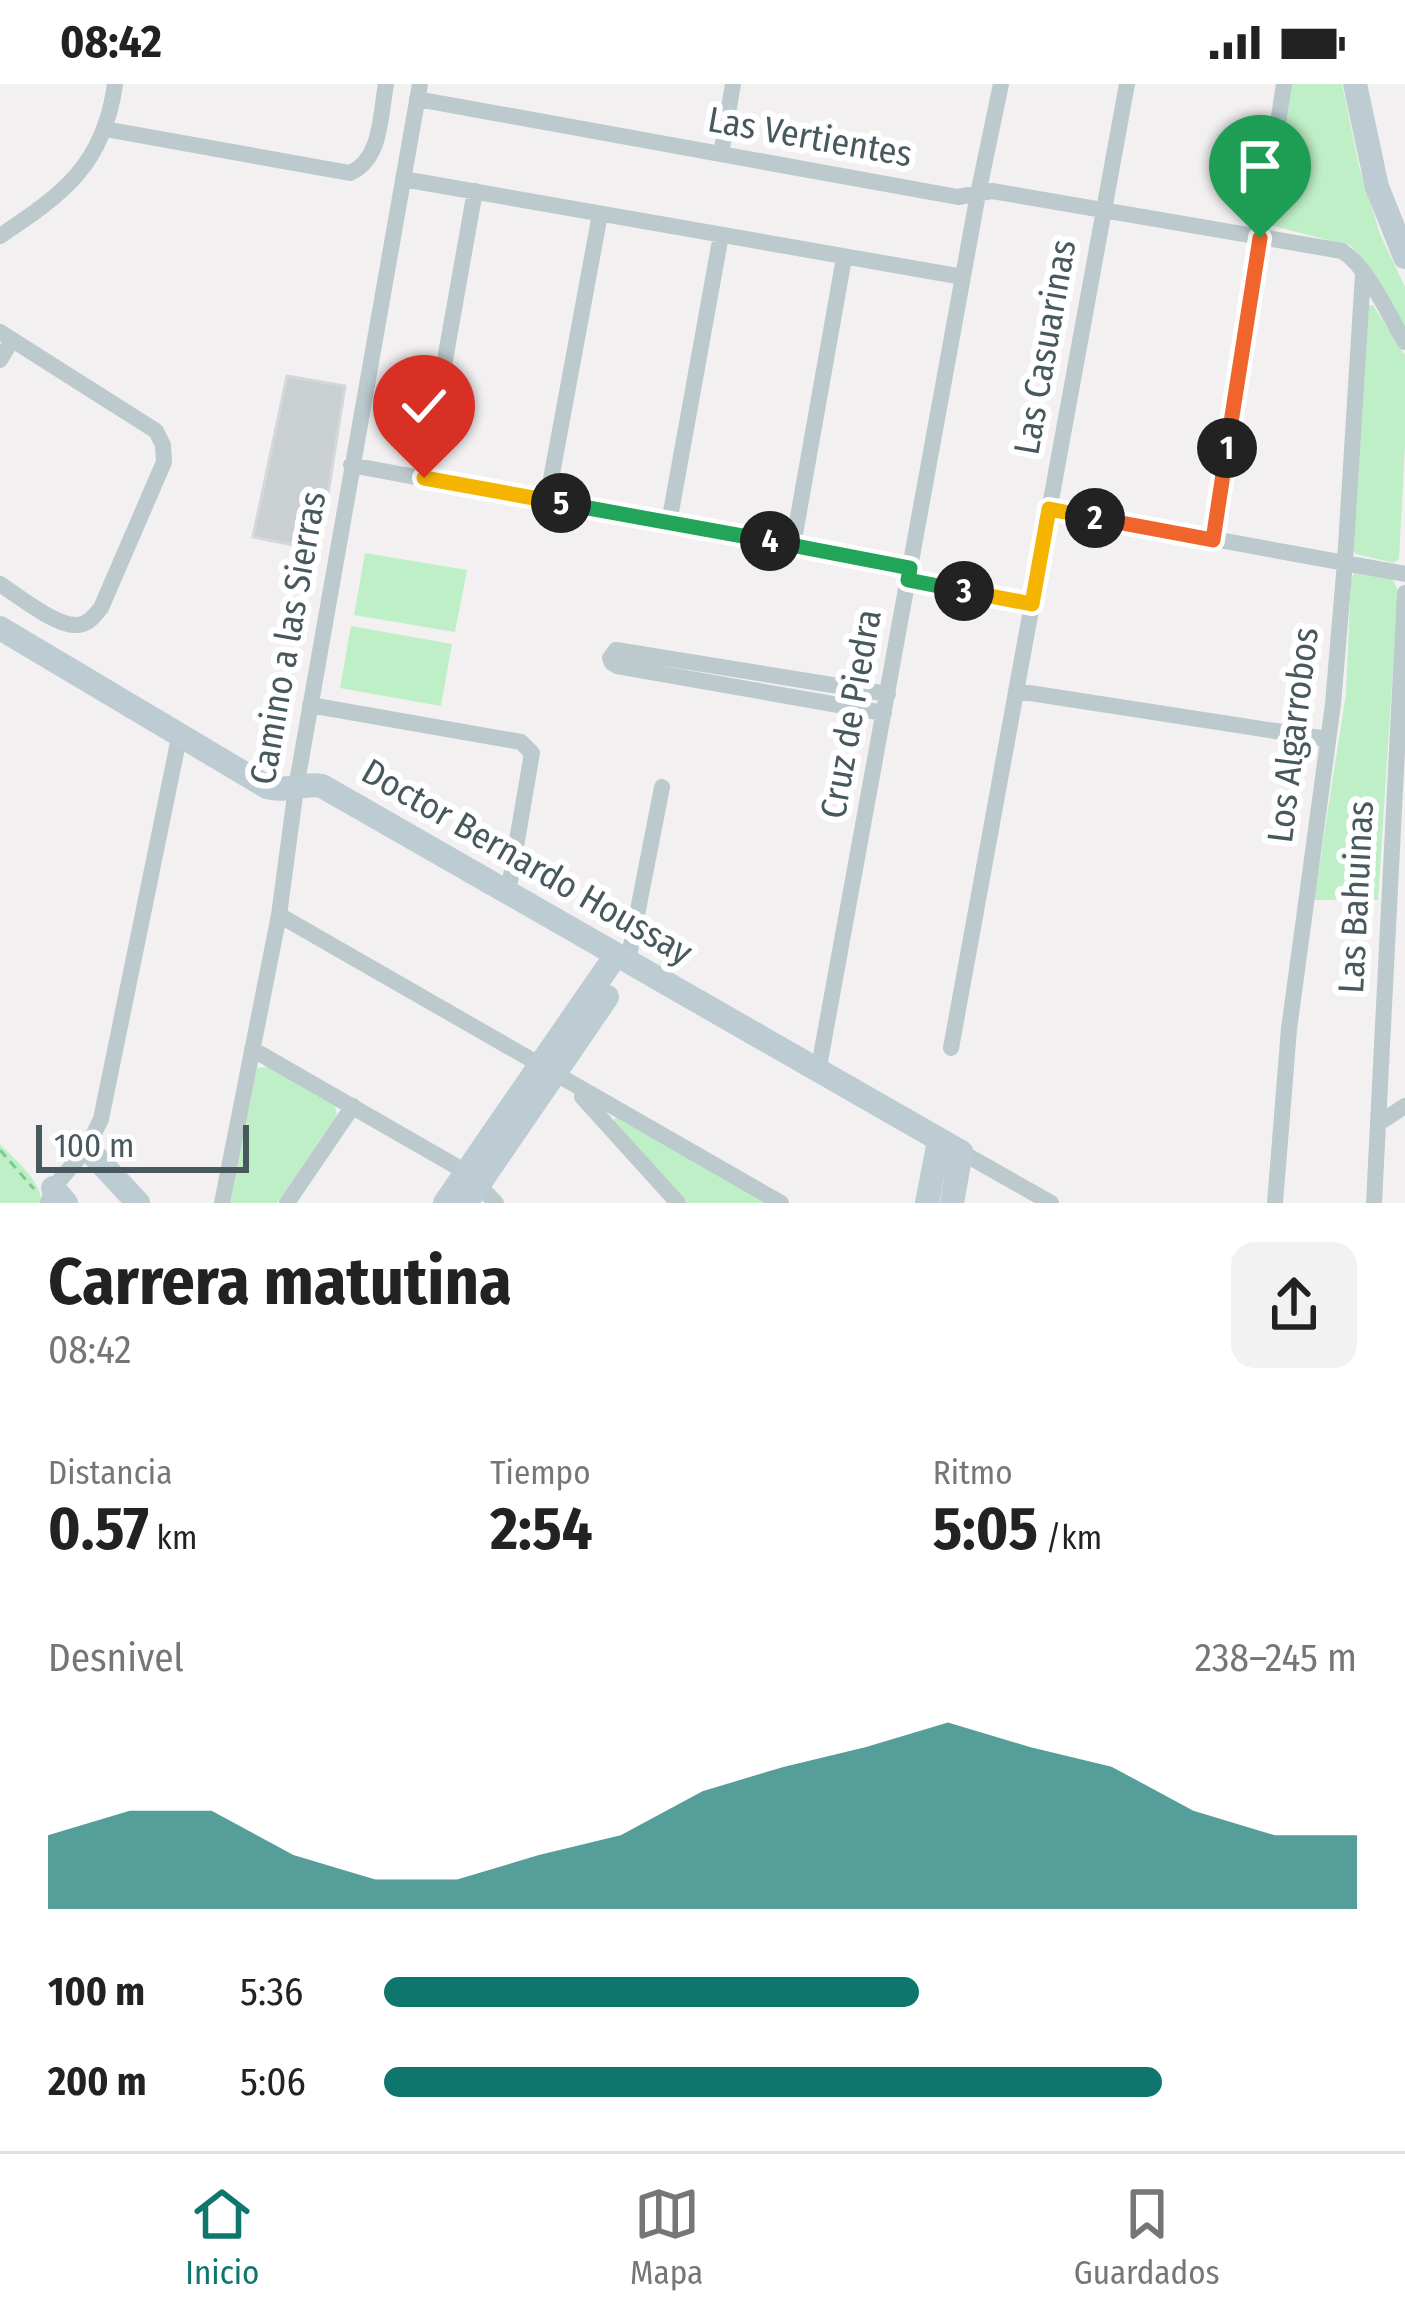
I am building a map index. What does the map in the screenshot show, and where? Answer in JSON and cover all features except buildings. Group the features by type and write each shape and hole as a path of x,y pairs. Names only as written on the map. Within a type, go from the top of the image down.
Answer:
{"street":[{"path":"0,236 74,181 105,129 115,84"},
{"path":"105,129 350,172 364,167 373,153 386,84"},
{"path":"721,154 733,84"},
{"name":"Cruz de Piedra","path":"818,1072 1001,84"},
{"name":"Las Casuarinas","path":"951,1048 1126,84"},
{"path":"1213,540 1284,84"},
{"path":"1355,84 1377,187 1405,256"},
{"name":"Las Vertientes","path":"419,92 958,197 992,191 1342,251 1363,273"},
{"name":"Camino a las Sierras","path":"222,1203 279,915 310,705 419,92"},
{"path":"403,178 963,278"},
{"path":"424,478 475,191"},
{"path":"547,501 600,214"},
{"path":"669,523 721,235"},
{"path":"793,545 844,258"},
{"path":"1363,273 1405,342"},
{"name":"Los Algarrobos","path":"1275,1203 1288,1028 1328,739 1345,562 1363,273"},
{"path":"0,360 6,336 156,431 164,462 101,608 89,621 62,623 0,584"},
{"path":"351,465 793,545 1032,604"},
{"path":"1049,509 1405,574"},
{"name":"Las Bahuinas","path":"1374,1203 1405,593"},
{"name":"Doctor Bernardo Houssay","path":"0,628 267,787 322,786 1051,1203"},
{"path":"884,713 617,665 610,658 616,650 888,694"},
{"path":"1016,691 1328,739"},
{"path":"310,705 521,742 532,753 508,893"},
{"path":"51,1197 87,1148 101,1119 180,733"},
{"path":"445,1203 477,1191 557,1074 625,960 662,787"},
{"path":"1388,892 1405,882"},
{"path":"279,915 781,1203"},
{"path":"252,1049 352,1106 477,1191"},
{"path":"557,1074 678,1203"},
{"path":"287,1203 352,1106"},
{"path":"1379,1123 1405,1106"},
{"path":"927,1203 951,1147"},
{"path":"951,1147 952,1203"},
{"path":"87,1148 138,1203"}],"path":[{"path":"0,1150 51,1197"}],"green space":[{"path":"1290,84 1342,84 1359,166 1380,234 1405,287 1405,329 1351,246 1270,225"},
{"path":"1366,305 1373,305 1405,355 1399,559 1394,563 1356,554 1351,547"},
{"path":"365,553 467,570 455,632 354,615"},
{"path":"1359,571 1392,578 1398,591 1378,900 1314,900 1346,693 1351,580"},
{"path":"351,626 452,644 441,706 340,688"},
{"path":"268,1067 335,1106 337,1115 277,1203 230,1203 257,1068"},
{"path":"615,1117 769,1203 687,1203 614,1123"},
{"path":"0,1144 32,1178 42,1203 0,1203"}],"route":[{"path":"424,478 910,568 908,580 1032,604 1049,509 1213,540 1260,238"}]}
